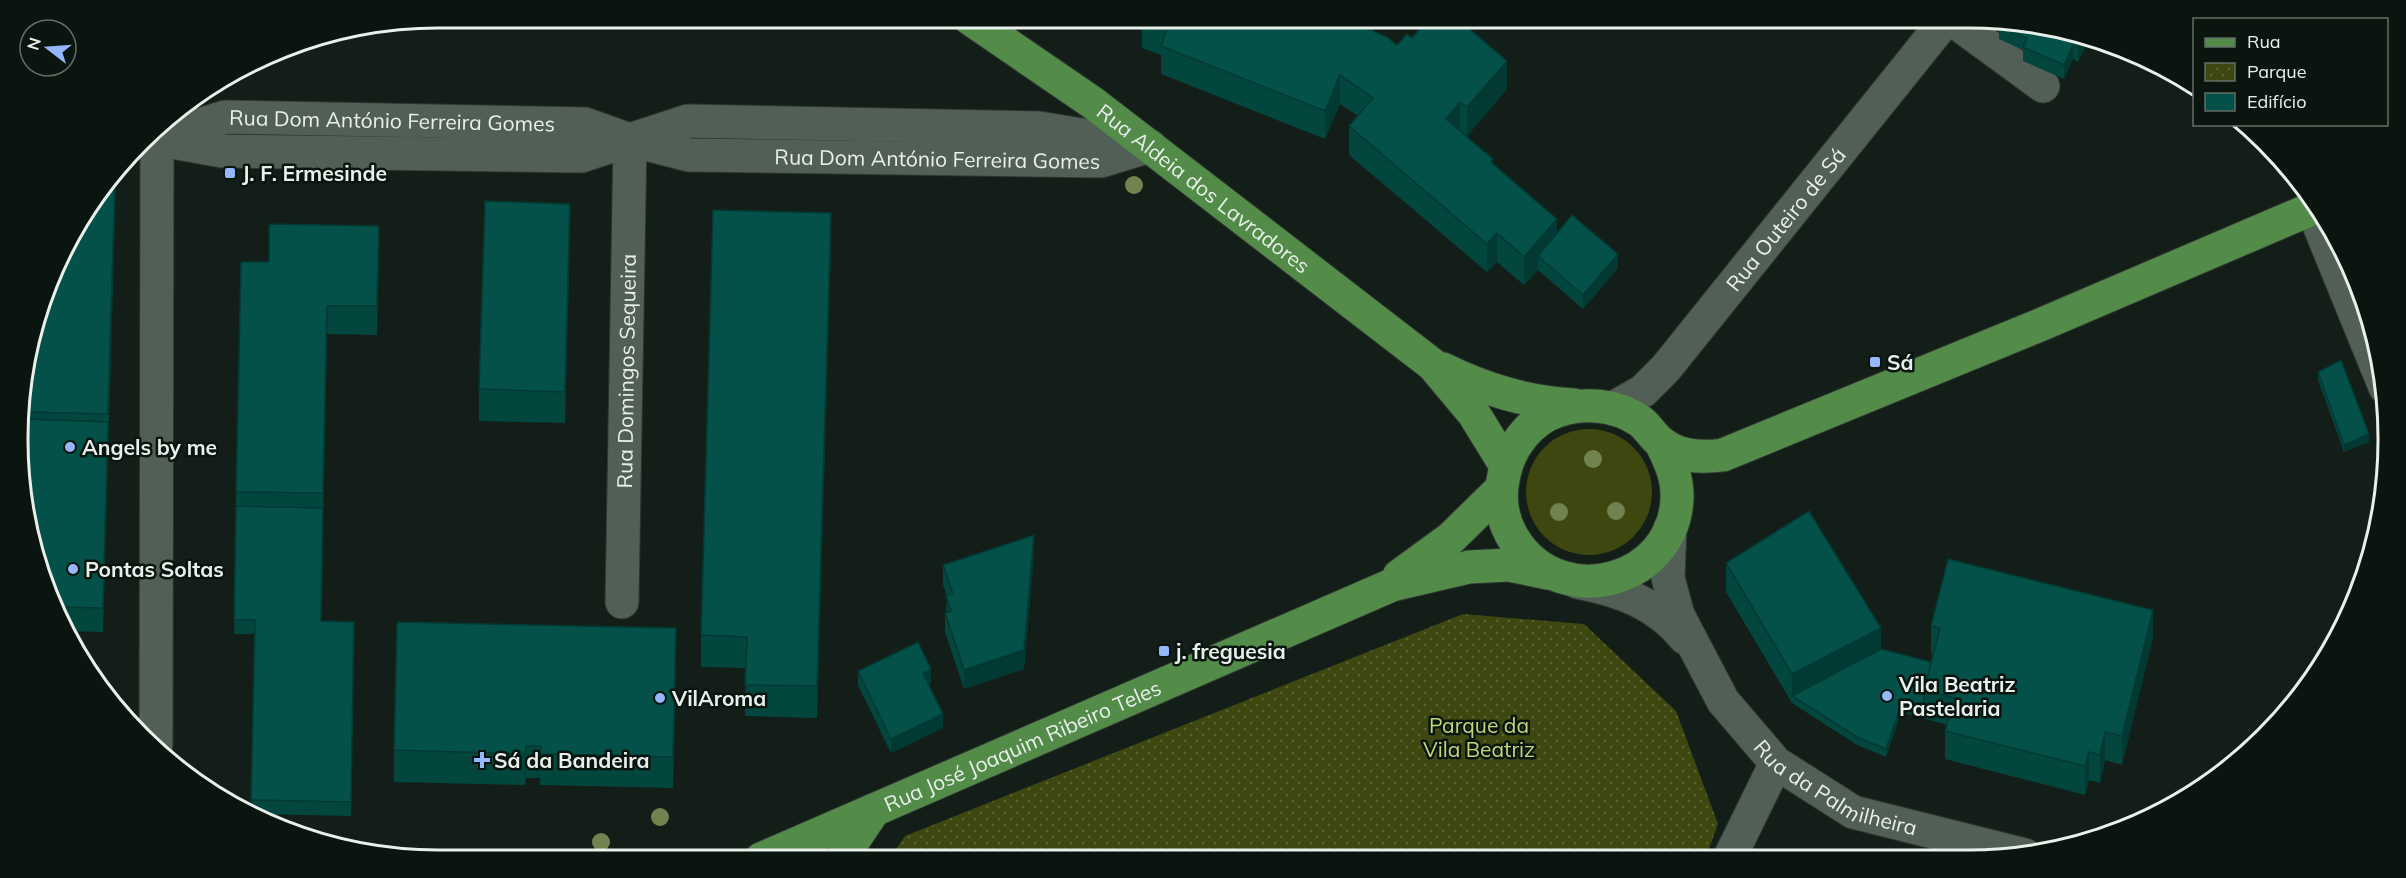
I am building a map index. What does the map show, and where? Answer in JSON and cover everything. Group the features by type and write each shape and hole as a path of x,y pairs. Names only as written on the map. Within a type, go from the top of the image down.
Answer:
{"main road":[{"name":"Rua Aldeia dos Lavradores","path":"983,28 1150,146 1433,365 1474,414 1503,477"},
{"path":"1741,447 1701,475 1674,514 1654,553 1632,571 1605,581 1563,578 1526,556 1510,533 1501,506 1503,477 1512,450 1529,428 1555,412 1599,407 1640,422 1661,443 1682,454 1705,458 1723,455 1741,447 2103,298 2307,210"},
{"name":"Rua Aldeia dos Lavradores","path":"1433,365 1495,392 1526,400 1599,407"},
{"path":"1661,443 1674,469 1674,514"},
{"name":"Rua José Joaquim Ribeiro Teles","path":"1369,593 1420,563 1451,538 1503,477"},
{"name":"Rua José Joaquim Ribeiro Teles","path":"782,850 1369,593 1423,576 1469,567 1509,565 1563,578"},
{"name":"Rua José Joaquim Ribeiro Teles","path":"847,850 874,810"}],"street":[{"name":"Rua Outeiro de Sá","path":"1599,407 1643,391 1666,369 1940,28"},
{"path":"1962,28 2043,86"},
{"name":"Rua Dom António Ferreira Gomes","path":"161,137 225,117 585,124 630,140 688,121 1038,128 1150,146"},
{"name":"Rua Domingos Sequeira","path":"622,602 630,140"},
{"path":"151,147 156,736"},
{"path":"2330,247 2364,335"},
{"name":"Rua da Palmilheira","path":"1674,514 1668,578 1678,615 1694,649 1724,701 1776,763 1853,812 1999,848"},
{"name":"Rua da Palmilheira","path":"1563,578 1616,590 1647,605 1674,624 1694,649"},
{"path":"1733,850 1776,763"}],"green space":[{"path":"1589,429 1613,434 1633,448 1647,468 1652,492 1647,516 1633,536 1613,550 1589,555 1565,550 1545,536 1531,516 1526,492 1531,468 1545,448 1565,434"},
{"name":"Parque da Vila Beatriz","path":"1463,614 1584,624 1676,711 1718,824 1709,850 895,850 905,836"}],"building":[{"path":"1164,28 1374,28 1373,31 1387,37 1397,45 1407,34 1412,38 1420,28 1469,28 1507,61 1467,107 1460,102 1446,119 1493,159 1491,162 1557,219 1524,257 1497,233 1487,244 1349,126 1373,98 1340,75 1325,111 1161,46 1167,29"},
{"path":"2012,31 2080,44 2078,48 2073,45 2064,65 2023,47 2027,38"},
{"path":"115,187 108,414 29,412 36,359 50,307 83,234"},
{"path":"485,201 570,204 565,392 479,389"},
{"path":"713,210 831,213 817,686 745,685 747,637 701,635"},
{"path":"1572,215 1618,254 1583,295 1538,256"},
{"path":"269,224 379,226 377,306 327,306 323,493 236,492 241,262 269,262"},
{"path":"2341,360 2369,434 2344,445 2318,372"},
{"path":"29,419 108,422 103,608 65,607 50,571 36,519 32,493 29,466"},
{"path":"236,506 323,508 321,621 354,622 351,802 251,800 255,620 234,620"},
{"path":"1809,511 1881,628 1792,674 1726,563"},
{"path":"1034,535 1024,650 964,670 945,613 951,611 946,596 953,594 943,565"},
{"path":"1948,559 2153,610 2122,736 2105,732 2100,755 2089,752 2085,766 1945,731 1954,698 1924,690 1940,628 1931,626"},
{"path":"397,622 676,628 673,757 540,754 541,746 526,746 525,754 394,750"},
{"path":"918,642 931,669 923,673 943,714 891,739 858,671"},
{"path":"1881,649 1931,662 1924,690 1924,712 1901,705 1886,749 1857,737 1792,696"}],"place":[{"name":"J. F. Ermesinde","path":"230,173"},
{"name":"Sá","path":"1875,362"},
{"name":"Angels by me","path":"70,447"},
{"name":"Pontas Soltas","path":"73,569"},
{"name":"j. freguesia","path":"1164,651"},
{"name":"Vila Beatriz Pastelaria","path":"1887,696"},
{"name":"VilAroma","path":"660,698"},
{"name":"Sá da Bandeira","path":"482,760"}]}
